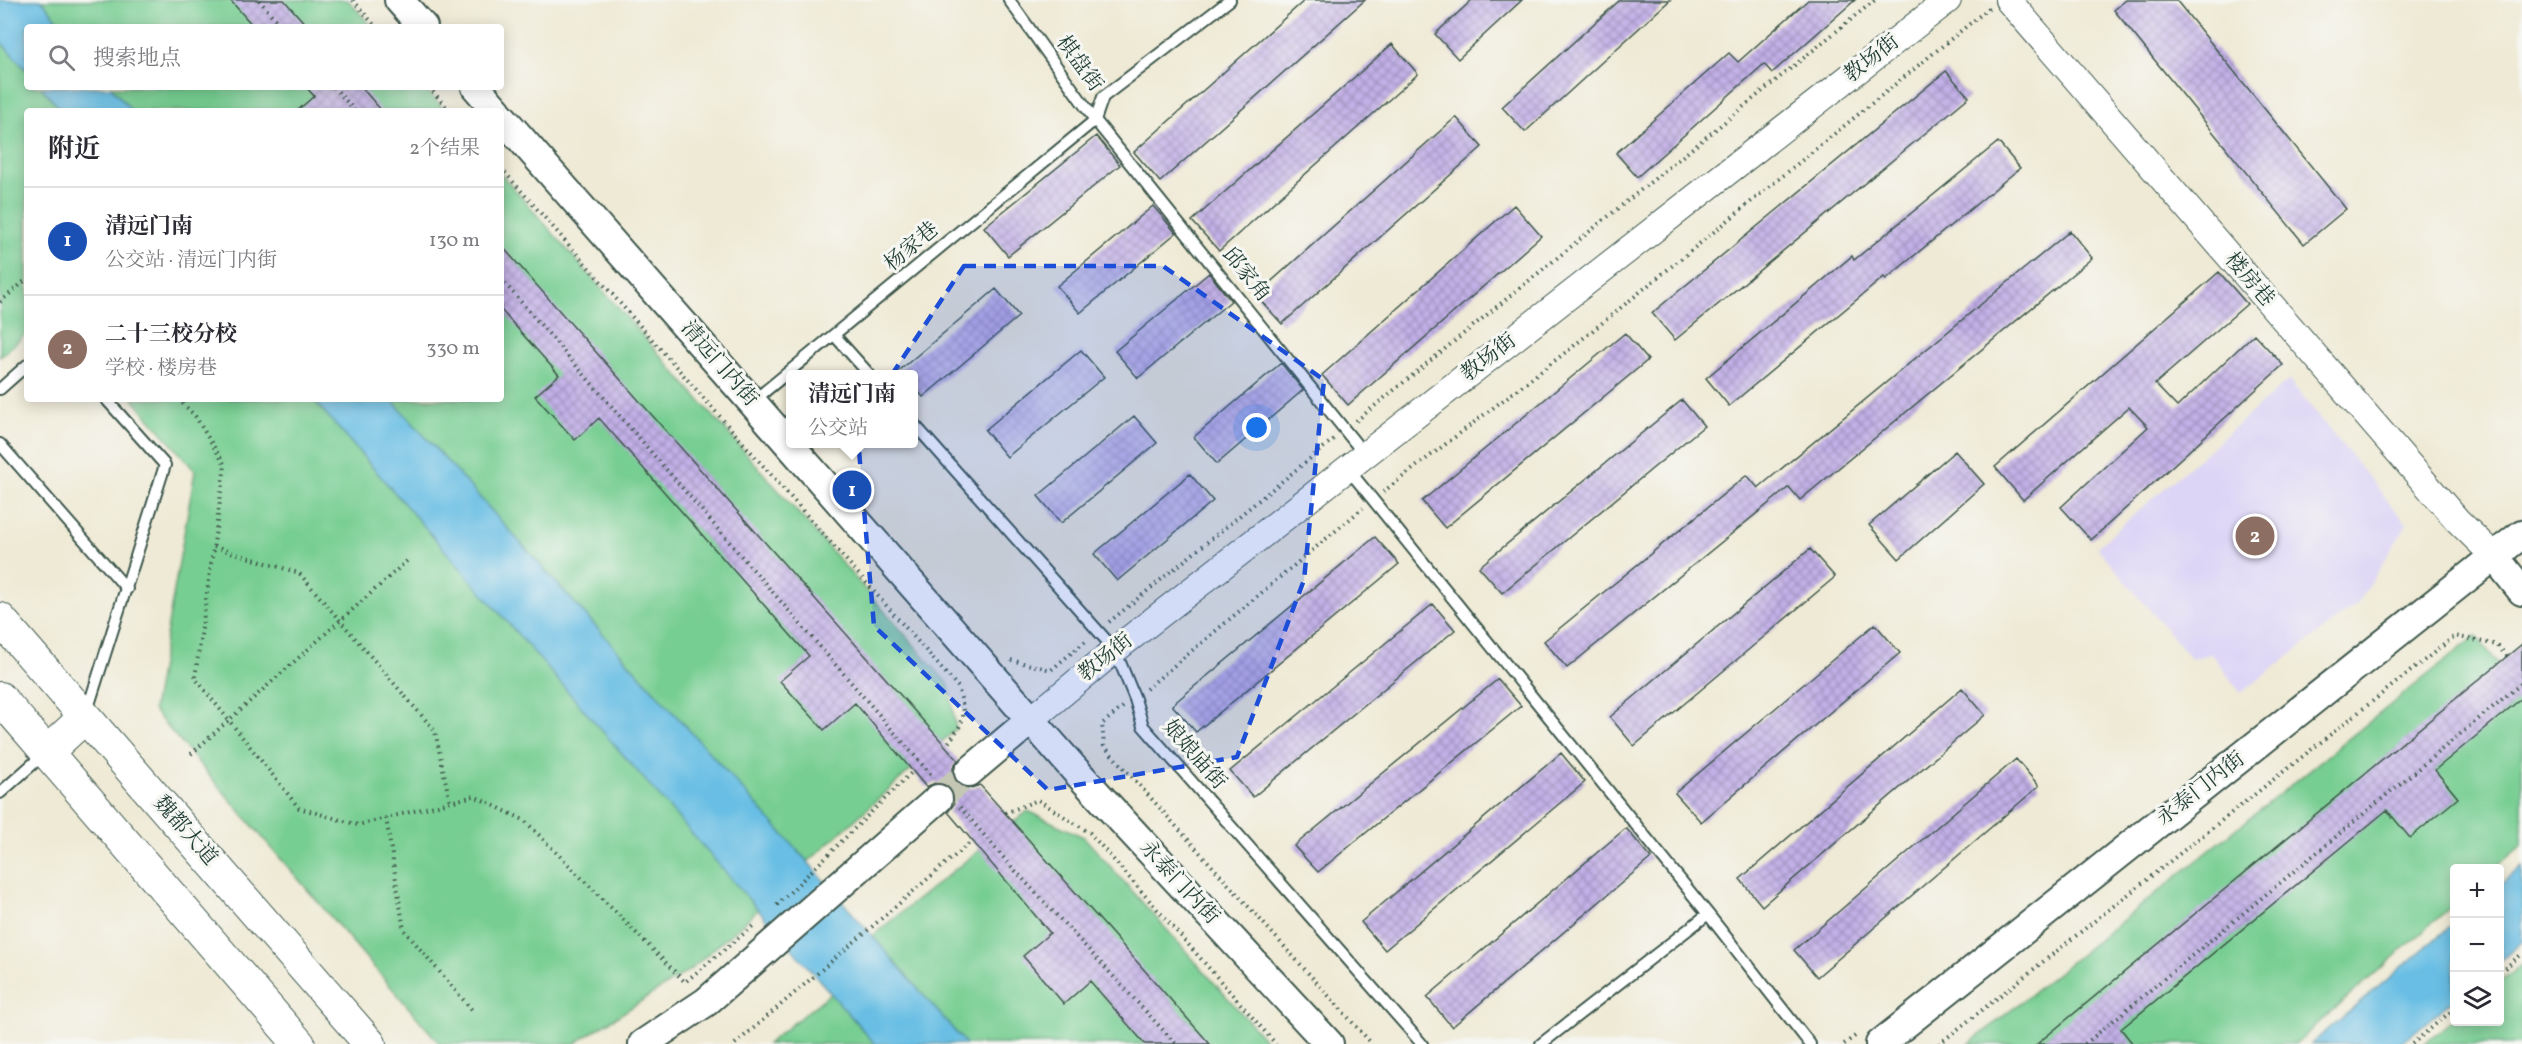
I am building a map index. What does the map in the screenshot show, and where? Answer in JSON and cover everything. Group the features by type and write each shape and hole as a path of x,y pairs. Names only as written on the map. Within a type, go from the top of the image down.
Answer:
{"main road":[{"path":"399,0 420,24"},
{"path":"479,90 494,108"},
{"name":"清远门内街","path":"504,119 786,440"},
{"name":"清远门内街","path":"793,448 1032,719"},
{"name":"永泰门内街","path":"1880,1044 2522,534"},
{"path":"2494,556 2522,591"},
{"name":"魏都大道","path":"0,618 370,1044"},
{"path":"0,698 299,1044"},
{"path":"46,752 85,717"},
{"path":"969,772 1032,719"},
{"name":"永泰门内街","path":"1032,719 1083,779 1329,1044"},
{"path":"643,1044 706,1002 892,837 944,794"}],"street":[{"name":"教场街","path":"1032,719 1114,650 1948,0"},
{"name":"楼房巷","path":"1999,4 2457,520 2494,556"}],"lane":[{"name":"棋盘街","path":"1009,0 1095,120"},
{"path":"1095,120 1103,97 1230,0"},
{"name":"杨家巷","path":"792,370 1095,120"},
{"name":"邱家角","path":"1095,120 1346,430 1356,461 1373,500 1708,914 1810,1044"},
{"path":"835,336 865,370"},
{"path":"0,389 24,368"},
{"name":"杨家巷","path":"752,402 786,375"},
{"path":"85,717 165,465 109,402"},
{"name":"娘娘庙街","path":"918,428 1114,650 1135,699 1143,726 1422,1044"},
{"path":"0,444 127,589"},
{"path":"0,793 46,752"},
{"path":"1541,1044 1708,914"}],"path":[{"path":"259,0 279,24"},
{"path":"353,0 373,24"},
{"path":"1051,670 1875,0"},
{"path":"1372,1044 1104,746 1102,723 1135,699 1373,500 1570,349 1999,4"},
{"path":"337,90 352,108"},
{"path":"432,90 447,108"},
{"path":"504,171 958,687 964,710 963,723 946,746"},
{"path":"0,302 24,282"},
{"path":"504,282 944,794 1176,1044"},
{"path":"181,402 195,416 225,465 195,678 299,808 358,825 474,796 524,820 685,982 756,923"},
{"path":"214,546 298,573 435,731 450,802"},
{"path":"190,754 230,721 408,560"},
{"path":"1939,1044 2455,636 2497,645 2507,656"},
{"path":"2085,1044 2522,683"},
{"path":"773,908 815,870 914,770"},
{"path":"1005,813 1038,800 1090,833 1276,1044"},
{"path":"386,818 404,930 472,1010"},
{"path":"737,1043 972,841"},
{"path":"2504,968 2522,954"},
{"path":"2412,1044 2450,1012"}],"highlighted area":[{"path":"964,266 1163,266 1324,380 1304,580 1237,757 1048,790 874,626 857,427"}],"shaded area":[{"path":"2289,380 2407,524 2358,603 2241,693 2211,654 2191,659 2097,547"}],"green space":[{"path":"42,0 348,0 369,24 60,24"},
{"path":"0,41 24,68 24,90 44,90 59,108 24,108 24,336 0,357"},
{"path":"114,90 427,90 443,108 129,108"},
{"path":"504,177 949,685 956,729 808,862 394,402 504,402"},
{"path":"136,402 316,402 759,909 690,970 574,1044 440,1044 153,710 195,471"},
{"path":"2476,636 2522,693 2522,845 2500,864 2450,864 2450,908 2295,1044 1969,1044"},
{"path":"1028,811 1084,837 1269,1044 966,1044 872,936"},
{"path":"2522,964 2522,1044 2424,1044 2450,1022 2450,1026 2504,1026 2504,979"},
{"path":"831,993 875,1044 767,1044"}],"water":[{"path":"0,0 42,0 60,24 24,24 24,68 0,41"},
{"path":"44,90 114,90 129,108 59,108"},
{"path":"316,402 394,402 808,862 966,1044 875,1044"},
{"path":"2522,866 2522,942 2504,958 2504,918 2504,882"},
{"path":"2450,926 2450,1002 2400,1044 2311,1044"}],"building":[{"path":"230,0 284,0 305,24 251,24"},
{"path":"1305,0 1365,0 1160,182 1134,152"},
{"path":"1472,0 1522,0 1458,59 1435,34"},
{"path":"1620,0 1670,0 1525,132 1502,107"},
{"path":"1808,0 1855,0 1772,73 1764,64 1637,177 1616,153 1729,53 1738,62"},
{"path":"2126,0 2176,0 2346,209 2304,244 2114,10"},
{"path":"1392,44 1418,74 1219,251 1192,221"},
{"path":"1946,71 1969,97 1675,340 1652,313"},
{"path":"309,90 364,90 379,108 300,108 314,96"},
{"path":"1456,117 1482,147 1282,324 1256,295"},
{"path":"1096,136 1120,165 1008,256 984,227"},
{"path":"1998,142 2020,168 1729,406 1706,378 1852,256 1854,260"},
{"path":"1514,205 1541,236 1348,405 1322,375"},
{"path":"1153,206 1176,233 1080,313 1057,286"},
{"path":"2070,231 2092,258 1800,500 1789,487 1567,668 1544,641 1747,475 1758,488"},
{"path":"504,248 958,760 953,767 957,783 971,788 980,785 1210,1044 1145,1044 1090,981 1064,1004 1023,956 1050,933 948,812 954,804 954,795 950,788 943,783 935,783 926,787 855,703 824,730 780,681 809,656 599,418 575,440 535,396 559,375 504,313"},
{"path":"2219,272 2247,304 2155,384 2177,407 2254,334 2283,365 2091,540 2061,507 2148,427 2129,407 2023,500 1995,467"},
{"path":"1209,273 1231,301 1138,378 1115,351"},
{"path":"996,289 1019,316 923,397 918,391 918,370 900,370"},
{"path":"1625,333 1648,360 1445,528 1422,501"},
{"path":"1081,350 1104,377 1007,457 985,430"},
{"path":"1281,363 1303,390 1217,464 1194,437"},
{"path":"1682,400 1704,426 1502,593 1479,567"},
{"path":"1134,416 1157,443 1061,523 1038,496"},
{"path":"1955,451 1984,484 1899,559 1869,525"},
{"path":"1190,474 1213,501 1117,581 1094,554"},
{"path":"1375,537 1399,564 1196,732 1172,705"},
{"path":"1810,549 1835,577 1634,746 1610,717"},
{"path":"1433,604 1455,630 1253,797 1230,771"},
{"path":"1875,624 1900,653 1701,822 1675,793"},
{"path":"2522,644 2522,698 2435,770 2458,798 2410,838 2387,810 2121,1029 2133,1044 2037,1044"},
{"path":"1498,679 1521,706 1318,872 1294,846"},
{"path":"1962,688 1985,715 1762,906 1740,879"},
{"path":"1561,753 1585,782 1385,950 1361,922"},
{"path":"2016,759 2039,786 1817,977 1794,950"},
{"path":"1626,828 1651,858 1452,1027 1427,997"}],"tunnel":[{"path":"938,799 969,772"}],"place":[{"name":"清远门南","path":"852,490"},
{"name":"二十三校分校","path":"2255,536"}]}
